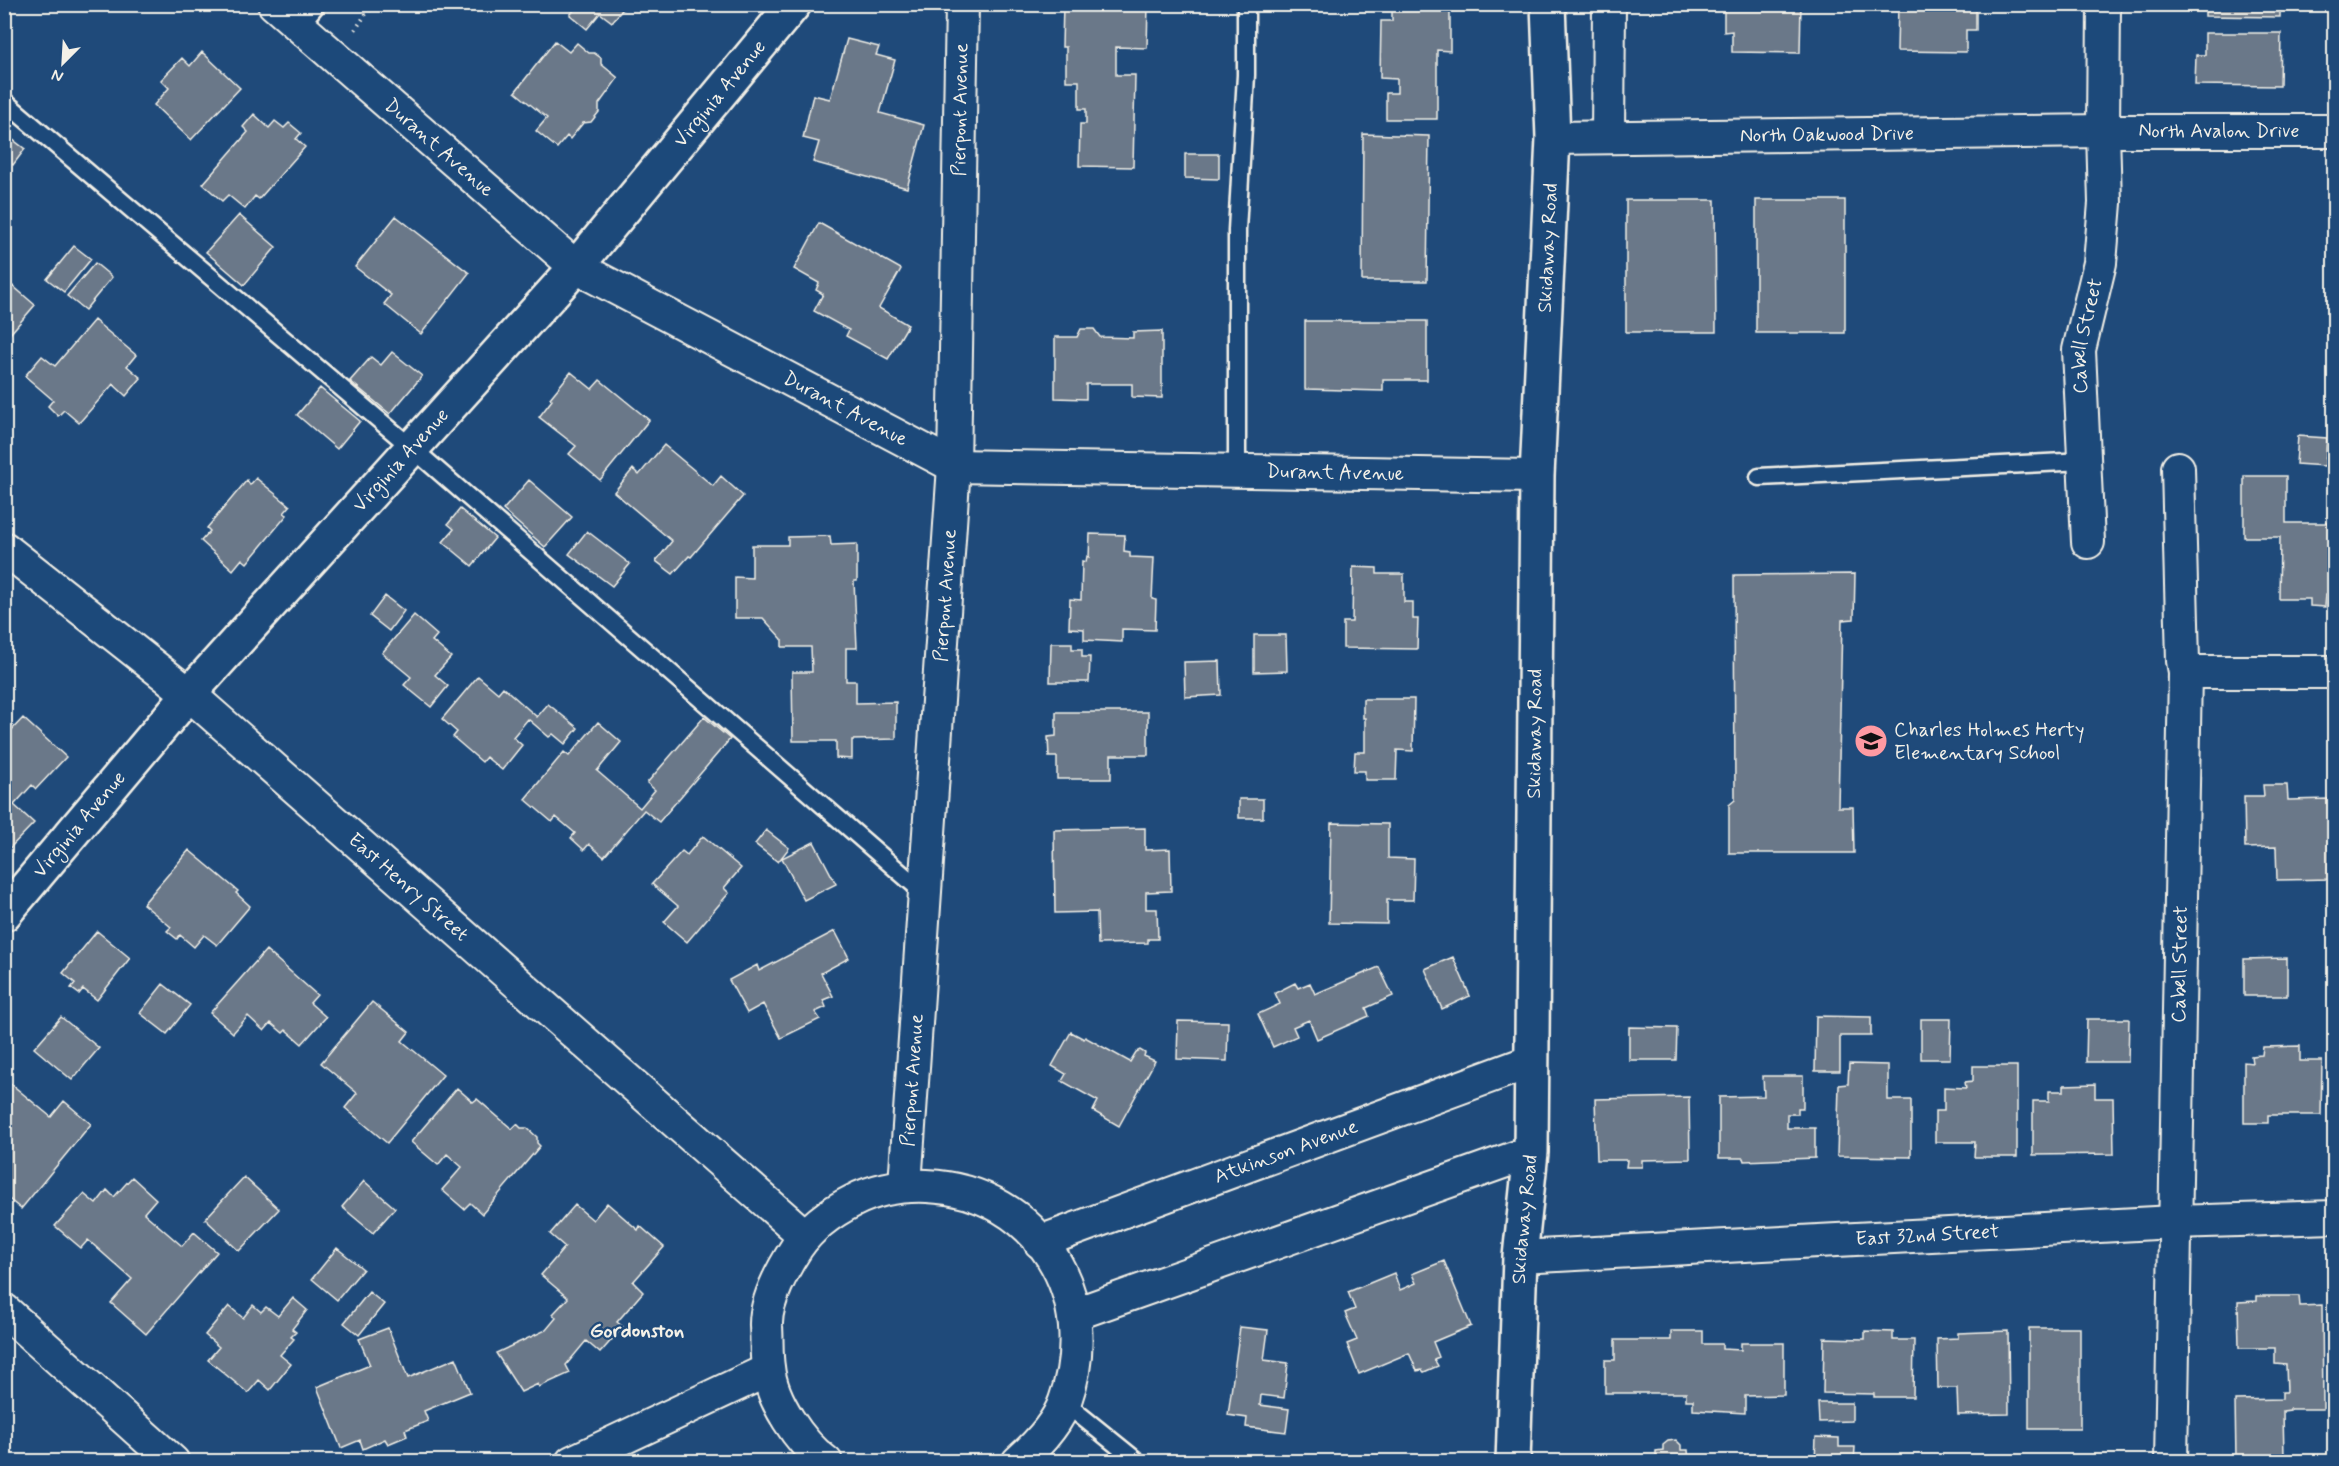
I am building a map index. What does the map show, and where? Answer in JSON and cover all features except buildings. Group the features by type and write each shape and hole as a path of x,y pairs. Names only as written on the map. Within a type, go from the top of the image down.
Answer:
{"main road":[{"name":"Virginia Avenue","path":"4,914 189,694 576,267 794,4"},
{"name":"Skidaway Road","path":"1513,1461 1520,1257 1531,1152 1537,476 1553,138 1548,4"}],"street":[{"name":"Pierpont Avenue","path":"905,1185 954,466 962,4"},
{"path":"1608,137 1609,4"},
{"name":"Cabell Street","path":"2088,542 2079,350 2100,263 2104,203 2104,4"},
{"name":"Durant Avenue","path":"290,10 576,267 954,466 1537,476"},
{"name":"North Oakwood Drive","path":"1553,138 2103,131"},
{"name":"North Avalon Drive","path":"2103,131 2334,131"},
{"name":"Cabell Street","path":"2171,1461 2185,672 2182,661 2178,468"},
{"name":"East Henry Street","path":"4,548 189,694 805,1236"},
{"path":"2185,672 2334,672"},
{"name":"Atkinson Avenue","path":"1040,1242 1532,1061"},
{"path":"1075,1314 1531,1152"},
{"path":"826,1461 812,1452 784,1414 768,1370 766,1322 779,1275 805,1236 834,1211 868,1193 905,1185 951,1187 996,1204 1033,1232 1060,1269 1075,1314 1077,1359 1065,1403 1040,1442 1018,1461"},
{"name":"East 32nd Street","path":"1520,1257 2174,1222 2334,1217"},
{"path":"4,1310 173,1461"},
{"path":"572,1461 768,1370"}],"lane":[{"path":"1237,471 1237,230 1246,75 1246,4"},
{"path":"4,101 412,448 925,894"},
{"path":"1759,477 2084,461"},
{"path":"1065,1403 1137,1461"}],"place":[{"name":"Charles Holmes Herty Elementary School","path":"1871,741"}],"district":[{"name":"Gordonston","path":"637,1331"}]}
